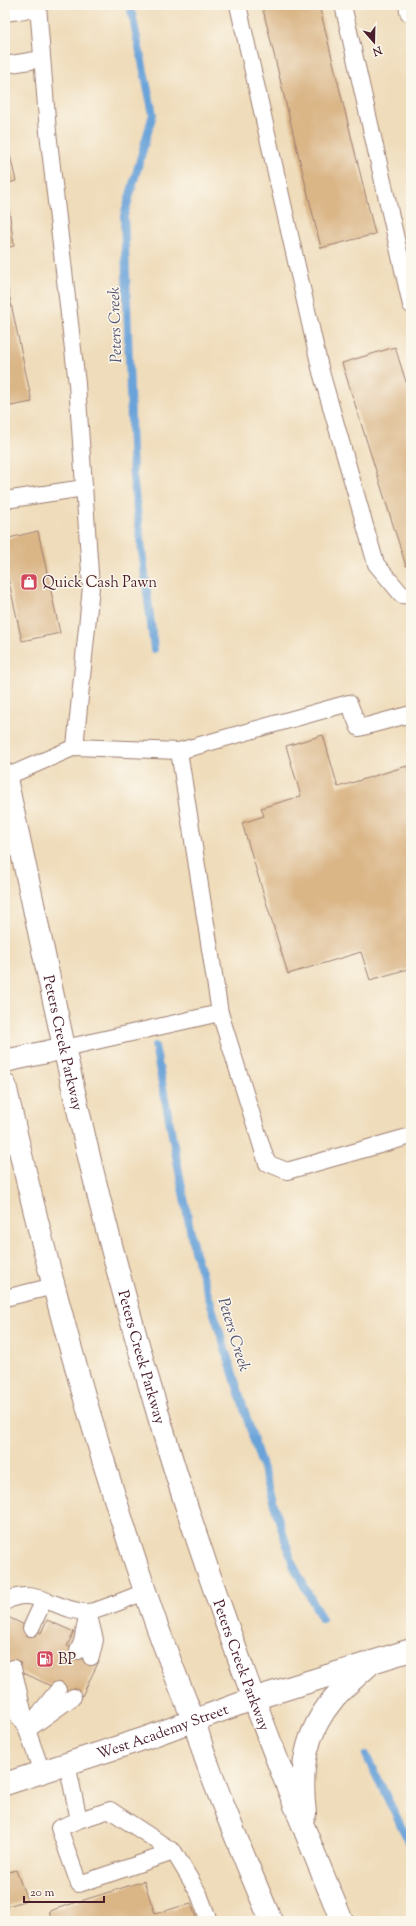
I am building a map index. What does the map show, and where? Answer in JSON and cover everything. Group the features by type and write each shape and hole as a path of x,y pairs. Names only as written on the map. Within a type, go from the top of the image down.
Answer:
{"main road":[{"path":"410,5 411,11"},
{"name":"Peters Creek Parkway","path":"5,776 99,1197 157,1411 212,1581 253,1699 342,1921"},
{"path":"5,1061 65,1048"},
{"path":"5,1085 34,1213 54,1286 98,1444 145,1592 177,1682 193,1721 207,1764 271,1921"},
{"name":"West Academy Street","path":"5,1784 193,1721 253,1699 411,1650"},
{"path":"308,1839 302,1792 303,1768 306,1749 323,1712 335,1697 372,1662"}],"lane":[{"path":"238,5 321,372 376,564 402,595 411,596"},
{"path":"343,5 411,305"},
{"path":"5,13 38,6 48,132 77,384 91,587 75,747"},
{"path":"5,65 42,59"},
{"path":"5,500 84,488"},
{"path":"5,776 75,747 179,751 349,703 360,728 411,714"},
{"path":"179,751 220,1013 267,1163 287,1171 411,1136"},
{"path":"65,1048 220,1013"},
{"path":"5,1298 54,1286"},
{"path":"5,1602 12,1597 32,1596 88,1612 145,1592"},
{"path":"31,1628 44,1600"},
{"path":"85,1654 96,1640 88,1612"},
{"path":"13,1668 27,1730 42,1772"},
{"path":"27,1730 58,1690"},
{"path":"5,1696 27,1730"},
{"path":"27,1730 73,1697"},
{"path":"67,1764 79,1820"},
{"path":"174,1852 78,1884 59,1828 110,1810 174,1852 199,1894 209,1921"}],"building":[{"path":"262,5 319,5 375,234 321,248"},
{"path":"5,134 16,181 5,184"},
{"path":"5,210 9,210 14,246 5,248"},
{"path":"6,280 32,402 6,407 5,281"},
{"path":"395,347 411,398 411,565 406,566 342,363"},
{"path":"38,531 60,633 22,641 5,564 5,539"},
{"path":"323,735 338,787 407,766 411,779 411,968 370,980 361,952 288,974 242,823 264,816 261,808 301,796 286,746"},
{"path":"8,1617 41,1633 47,1620 74,1632 67,1646 99,1661 80,1700 5,1664 5,1623"},
{"path":"16,1870 27,1900 5,1907 5,1873"},
{"path":"144,1881 155,1914 191,1903 197,1921 52,1921 49,1911"}],"waterway":[{"name":"Peters Creek","path":"130,5 153,114 124,216 133,477 154,649"},
{"name":"Peters Creek","path":"155,1046 194,1250 293,1565 322,1619"},
{"name":"Peters Creek","path":"366,1755 411,1846"}],"place":[{"name":"Quick Cash Pawn","path":"29,582"},
{"name":"BP","path":"45,1659"}]}
